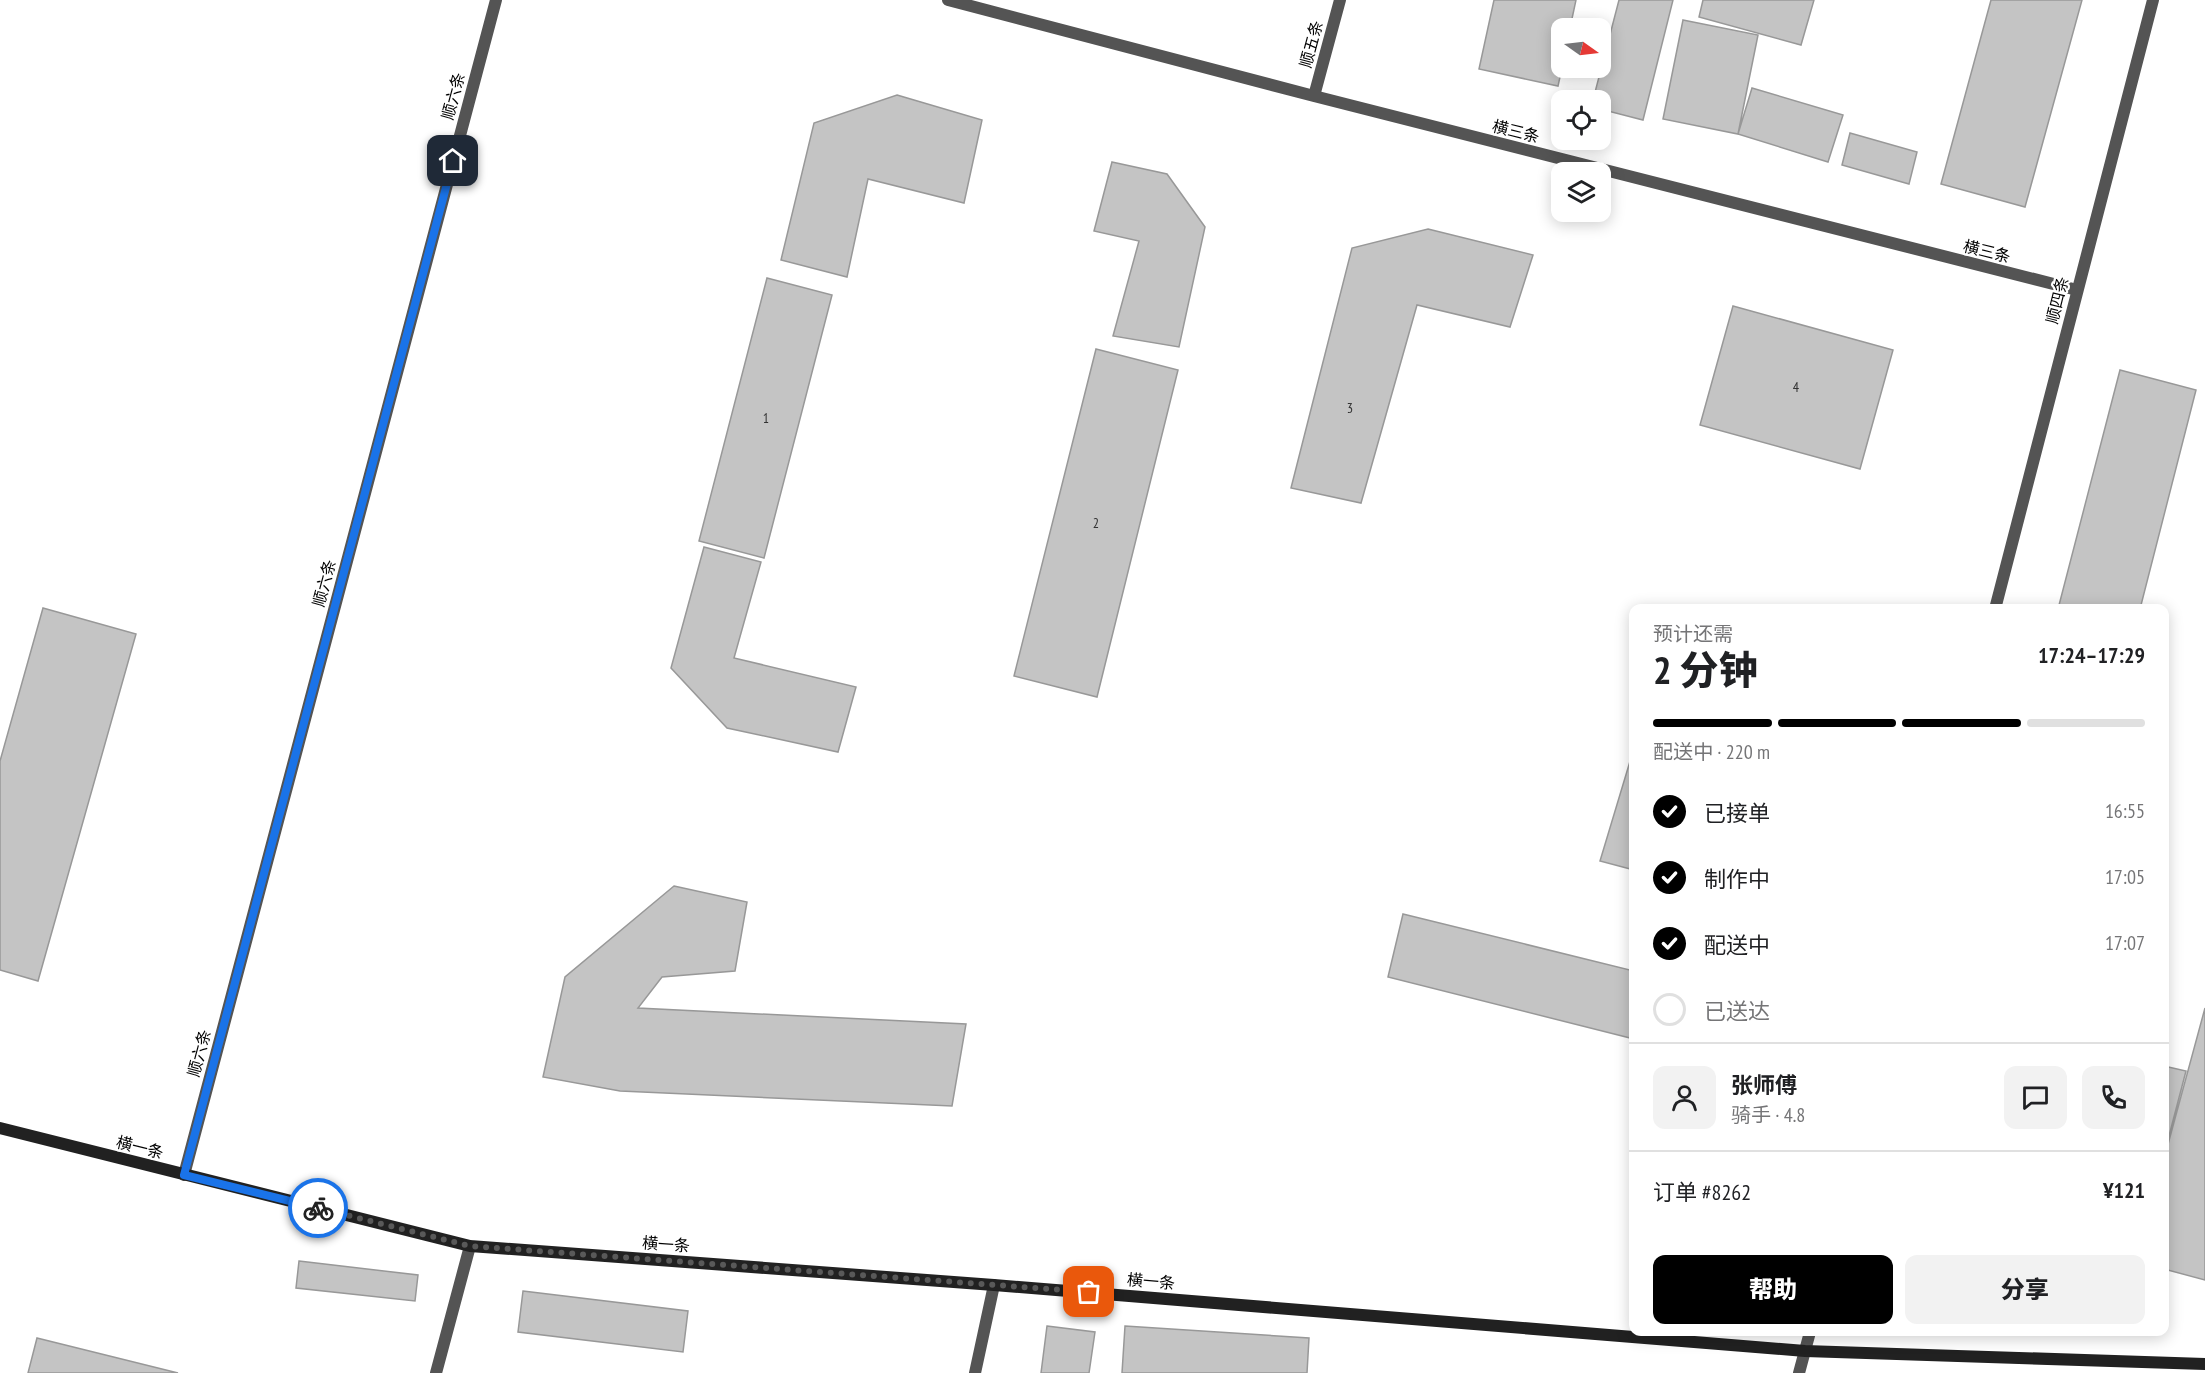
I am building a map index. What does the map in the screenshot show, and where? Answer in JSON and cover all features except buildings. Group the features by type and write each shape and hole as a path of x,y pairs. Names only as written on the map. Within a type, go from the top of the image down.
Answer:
{"street":[{"name":"顺六条","path":"184,1175 496,0"},
{"name":"横三条","path":"948,0 1314,96 2077,290"},
{"name":"顺五条","path":"1314,96 1340,0"},
{"name":"顺四条","path":"1996,604 2153,0"},
{"name":"横一条","path":"0,1128 470,1246 994,1285 1805,1351 2205,1364"},
{"path":"436,1373 470,1246"},
{"path":"975,1373 994,1285"},
{"path":"1799,1373 1809,1336"}],"way so far":[{"path":"318,1208 470,1246 1089,1292"}],"route":[{"path":"318,1208 184,1175 453,161"}]}
